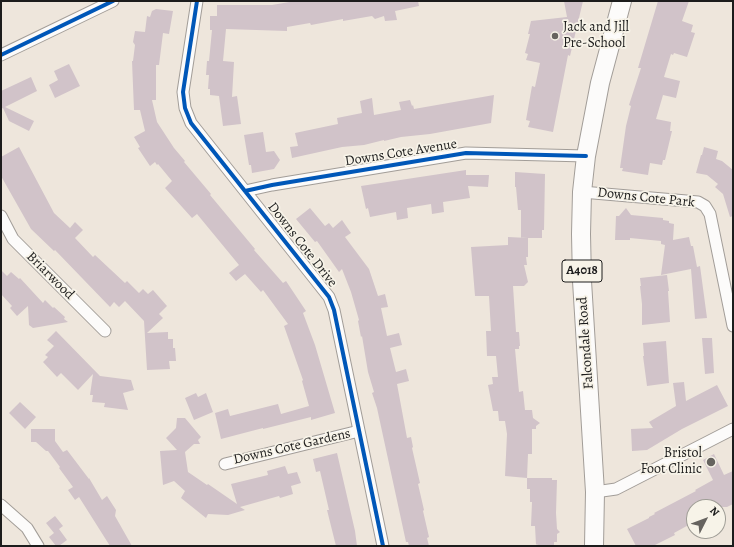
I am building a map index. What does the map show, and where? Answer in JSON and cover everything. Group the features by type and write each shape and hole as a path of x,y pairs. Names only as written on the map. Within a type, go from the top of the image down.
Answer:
{"main road":[{"name":"Falcondale Road","path":"594,546 595,492 582,281 582,192 586,156 600,83 622,1"}],"street":[{"path":"1,55 113,1"},
{"name":"Downs Cote Drive","path":"197,1 183,92 185,108 191,123 329,297 334,310 383,546"},
{"name":"Downs Cote Avenue","path":"245,191 466,153 586,156"},
{"name":"Downs Cote Park","path":"582,192 698,202 706,206 710,214 733,326"},
{"name":"Briarwood","path":"1,216 13,239 105,331"},
{"path":"595,492 616,489 733,429"},
{"name":"Downs Cote Gardens","path":"225,464 359,431"},
{"path":"1,504 27,528 38,546"}],"building":[{"path":"295,1 418,1 419,6 395,11 397,20 385,21 384,16 375,19 372,16 343,21 343,19 311,25 310,23 287,27 287,31 226,29 223,61 234,62 232,97 237,96 241,124 223,126 219,96 210,95 210,89 208,89 209,75 206,75 212,30 210,30 210,16 217,16 217,5 272,5"},
{"path":"564,1 583,1 570,56 568,55 553,132 528,127 530,121 526,120 532,86 535,87 540,63 526,60 528,54 525,53 530,34 528,34 531,21 567,17"},
{"path":"658,1 689,1 682,21 693,25 691,32 695,33 687,57 674,53 673,55 671,54 664,77 680,81 676,98 663,95 656,119 671,122 670,131 672,131 665,160 663,160 662,165 650,163 648,175 622,171 623,168 620,168 626,126 631,106 629,105 641,68 638,68"},
{"path":"156,9 173,11 169,34 163,33 159,65 156,65 156,100 152,100 157,122 174,148 185,161 184,162 211,194 210,195 255,249 254,250 283,283 286,281 306,311 303,313 315,345 335,413 311,420 311,417 221,439 215,413 228,409 230,416 278,404 281,414 309,406 303,380 284,326 288,324 263,290 261,292 245,274 236,281 229,273 239,265 197,214 192,218 165,188 172,181 158,164 157,165 155,162 150,166 138,148 140,147 134,137 145,131 140,110 134,110 132,61 135,45 133,42 135,31 145,32 147,16 150,17 152,11"},
{"path":"69,64 80,86 55,98 49,85 58,80 54,71"},
{"path":"31,77 37,91 5,107 34,121 29,131 9,121 3,108 1,109 1,91"},
{"path":"494,95 491,123 430,134 401,137 364,145 342,147 292,158 290,147 298,146 295,133 338,124 337,118 362,113 360,101 372,98 374,115 401,110 399,102 410,100 414,109"},
{"path":"263,132 266,152 274,151 280,160 274,169 252,173 251,165 249,165 244,135"},
{"path":"19,147 54,213 70,228 75,222 83,230 75,238 93,257 95,255 125,283 127,281 139,293 143,289 148,294 153,290 167,306 159,314 163,318 147,333 168,332 168,339 173,339 173,348 175,348 176,361 169,361 170,369 147,370 144,321 125,301 119,307 114,302 110,307 55,250 54,251 31,229 1,176 1,157"},
{"path":"704,147 718,151 716,159 722,161 733,170 733,216 730,217 723,194 715,187 718,184 707,175 696,173"},
{"path":"466,170 466,175 489,175 488,187 468,186 470,198 443,202 444,212 432,214 431,204 407,208 408,218 397,220 396,212 370,217 368,208 366,209 361,186"},
{"path":"515,172 545,174 544,230 542,230 542,238 521,238 521,210 518,210"},
{"path":"310,208 325,226 329,223 333,228 342,220 351,233 345,237 369,269 378,296 385,294 388,307 381,308 387,336 399,333 402,345 390,348 396,372 406,369 409,381 397,384 407,438 411,437 413,447 420,483 418,484 429,537 427,538 429,546 409,546 408,542 406,542 377,408 372,393 374,392 368,372 359,320 351,292 342,269 339,272 317,241 315,242 296,219"},
{"path":"626,208 631,215 663,218 663,220 674,224 673,240 689,237 691,246 693,246 697,267 700,266 707,318 695,319 691,269 661,275 665,245 661,244 661,241 630,238 630,240 615,240 616,216 619,216"},
{"path":"508,237 528,238 528,257 526,257 527,265 524,265 528,282 524,286 513,286 516,332 519,332 520,346 519,349 515,349 519,392 523,391 525,410 532,410 533,418 540,423 536,426 536,429 532,429 532,454 528,454 527,478 505,476 507,434 505,421 499,421 498,411 493,411 488,385 493,384 492,377 498,377 496,356 487,356 486,331 491,331 489,296 475,296 471,247 508,245"},
{"path":"1,270 7,276 11,272 19,279 20,278 43,303 45,300 65,317 64,319 68,322 33,328 29,325 28,306 17,316 10,308 12,306 1,294"},
{"path":"667,275 670,322 642,325 640,278"},
{"path":"56,331 100,376 131,380 134,390 123,393 128,410 104,407 105,403 92,402 93,395 90,395 93,374 78,390 61,373 57,377 43,362 48,357 45,355 54,346 47,340"},
{"path":"702,338 712,338 714,373 705,374"},
{"path":"666,341 669,383 647,386 643,356 643,343"},
{"path":"684,382 686,401 717,385 728,406 682,429 647,450 632,451 631,429 653,428 649,422 676,406 673,383"},
{"path":"196,393 198,397 206,393 213,412 194,420 185,398"},
{"path":"20,402 36,417 25,429 9,413"},
{"path":"177,418 185,418 201,437 198,440 200,444 194,444 185,452 188,472 237,504 231,484 268,475 267,471 285,466 288,474 297,472 301,483 291,486 293,494 280,498 279,496 240,507 245,510 228,515 208,514 206,518 181,498 185,491 174,481 163,485 160,451 177,450 166,438 176,428"},
{"path":"31,429 55,429 55,441 63,452 67,450 89,478 102,500 107,496 116,510 115,516 132,546 110,546 79,497 75,500 68,490 73,487 48,451 36,442 31,442"},
{"path":"337,453 357,546 336,546 327,510 329,510 320,471 316,472 313,459"},
{"path":"714,454 724,475 733,471 733,504 726,507 726,499 686,499 686,526 674,533 675,535 653,546 636,546 627,529 649,518 655,514 654,513 696,491 695,490 713,480 703,460"},
{"path":"527,478 552,478 552,480 557,480 556,513 557,529 560,532 557,534 557,542 554,542 554,546 536,545 535,526 531,526 532,502 530,502 530,489 527,489"},
{"path":"55,516 63,526 59,529 67,540 59,546 56,546 49,537 54,533 46,523"}],"cycle path":[{"path":"1,55 113,1"},
{"path":"197,1 183,92 185,108 191,123 329,297 334,310 383,546"},
{"path":"245,191 272,185 466,153 586,156"}],"place":[{"name":"Jack and Jill Pre-School","path":"555,36"},
{"name":"Bristol Foot Clinic","path":"711,462"}]}
